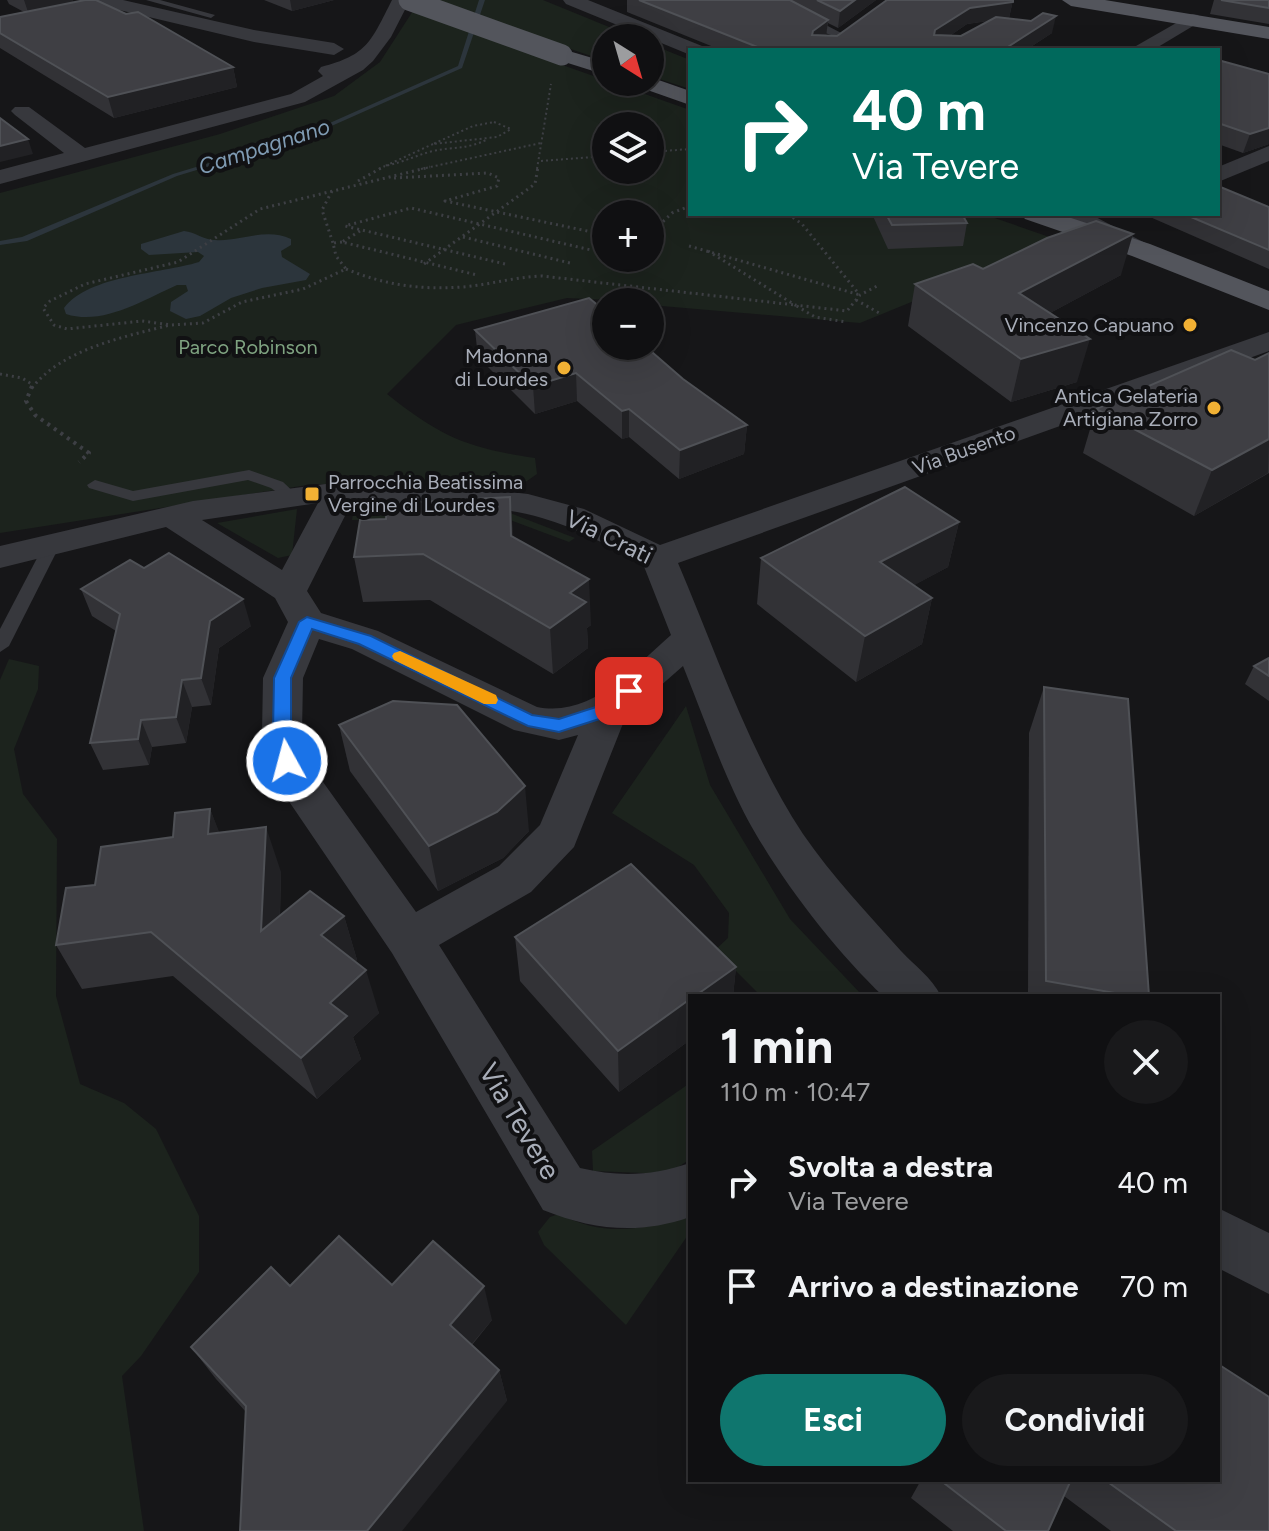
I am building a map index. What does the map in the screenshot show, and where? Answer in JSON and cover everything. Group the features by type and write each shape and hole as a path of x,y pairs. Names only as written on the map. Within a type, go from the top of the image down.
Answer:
{"main road":[{"path":"409,0 592,65"},
{"path":"1071,0 1269,35"},
{"path":"664,89 688,97"},
{"path":"1040,216 1141,250 1269,301"}],"street":[{"path":"0,177 298,98 361,63 383,34 401,0"},
{"path":"572,0 690,48"},
{"path":"1142,48 1184,20 1172,8 1199,0"},
{"path":"100,6 254,36 355,51 361,63"},
{"path":"826,48 849,31"},
{"path":"120,145 161,126 270,96 298,84 304,64 317,51 336,49 383,34"},
{"path":"254,36 304,64 339,70 361,63"},
{"path":"22,111 81,155"},
{"path":"1220,174 1269,153"},
{"path":"1075,216 1141,250"},
{"path":"1132,216 1128,222 1130,235 1141,250"},
{"name":"Via Busento","path":"658,558 1269,341"},
{"name":"Via Crati","path":"0,557 54,541 173,516 341,492 489,498 542,507 582,520 658,558 764,807 789,848 894,988"},
{"name":"Via Tevere","path":"341,492 298,606 283,678 282,733 287,761 301,786 409,939 563,1191 609,1203 660,1202 688,1191"},
{"path":"173,516 298,606 528,720 559,726 609,709 692,638"},
{"name":"Via Crati","path":"0,546 54,541"},
{"path":"409,939 515,879 558,835 609,709"},
{"path":"1220,1237 1241,1252 1269,1265"}],"lane":[{"path":"150,0 211,15"},
{"path":"752,0 792,11 822,29 849,31"},
{"path":"792,11 802,0"},
{"path":"95,485 133,496 249,475 277,485 291,497"},
{"path":"0,646 54,541"}],"path":[{"path":"425,263 535,184 553,75"},
{"path":"353,184 385,166 433,144 486,122 505,124 511,129 504,135 488,139 433,144"},
{"path":"385,166 415,160 422,154 447,148 467,149 488,139"},
{"path":"346,269 303,289 242,302 203,323 171,325 142,321 67,329 54,325 43,308 50,301 85,284 185,258 260,209 353,184 541,143"},
{"path":"664,151 688,149"},
{"path":"541,161 592,157"},
{"path":"374,180 488,173 499,178 497,186 445,201 592,232"},
{"path":"332,191 322,202 319,213 336,256 346,269 378,282 408,288 464,287 509,277 542,276 847,311 858,297 879,285"},
{"path":"664,221 672,213 688,207"},
{"path":"505,264 345,226 411,208 591,250"},
{"path":"791,216 802,224 858,297 881,314"},
{"path":"342,242 361,230"},
{"path":"462,237 570,263"},
{"path":"333,243 342,242 477,275"},
{"path":"689,246 858,297"},
{"path":"708,251 815,317 846,322"},
{"path":"77,464 89,453 29,408 27,393 33,385 84,352 171,325"},
{"path":"0,374 28,380 33,385"}],"green space":[{"name":"Parco Robinson","path":"420,0 543,0 602,24 592,24 592,56 535,37 534,55 592,75 592,96 650,96 688,109 688,216 989,216 1061,241 860,323 664,306 664,288 592,288 592,299 567,298 456,325 387,394 423,421 456,438 491,450 535,458 537,474 514,490 314,484 0,533 0,193 220,134 334,96 380,62"},
{"path":"664,50 688,59 688,88 664,81"},
{"path":"423,504 502,510 575,538 569,542 502,517 352,520 354,506"},
{"path":"297,509 292,555 278,558 217,523"},
{"path":"9,659 39,666 38,689 14,749 23,794 57,839 56,996 80,1084 124,1103 156,1129 199,1216 199,1272 141,1356 122,1376 144,1531 0,1531 0,680"},
{"path":"686,706 710,785 790,919 859,994 759,994 715,950 728,938 729,913 694,865 612,813"},
{"path":"688,1084 688,1160 668,1174 593,1171 592,1151"},
{"path":"559,1214 576,1222 608,1229 639,1228 688,1217 688,1235 626,1325 544,1245 538,1232 550,1217"}],"shaded area":[{"path":"184,231 215,240 272,234 291,239 291,245 281,251 282,257 310,274 306,280 262,288 231,298 200,316 186,319 170,311 171,302 188,291 186,285 177,285 108,314 80,317 66,314 64,308 75,297 107,282 199,262 204,256 198,252 149,255 141,249 141,244"}],"building":[{"path":"96,0 126,14 138,12 233,67 108,97 0,33 0,17"},
{"path":"639,0 790,0 828,20 812,35 837,36 887,0 1013,0 970,8 935,30 934,35 961,36 996,17 1031,21 1043,13 1056,16 1006,48 760,48"},
{"path":"817,0 855,0 840,11"},
{"path":"1221,0 1269,0 1269,8"},
{"path":"1220,61 1269,74 1269,128 1250,134 1220,124"},
{"path":"0,118 28,139 0,146"},
{"path":"1220,187 1269,207 1269,250 1189,216 1220,216"},
{"path":"887,216 963,216 967,223 892,225"},
{"path":"1096,221 1133,234 1019,293 1090,339 1021,359 915,284 973,264 983,269 1047,238"},
{"path":"589,298 592,300 592,360 661,360 747,425 680,450 629,409 622,411 576,373 533,386 475,330"},
{"path":"1231,350 1255,360 1269,353 1269,439 1212,470 1096,409"},
{"path":"905,487 959,522 880,562 932,598 865,636 761,558"},
{"path":"510,497 511,536 589,579 570,593 586,602 550,628 423,554 354,557 360,520 386,519 387,504"},
{"path":"169,553 243,599 210,621 201,678 182,680 176,717 141,720 138,739 90,743 120,614 81,589 130,560 144,568"},
{"path":"1269,658 1269,676 1254,666"},
{"path":"1044,687 1128,699 1149,994 1121,994 1046,981"},
{"path":"393,701 457,705 525,786 497,812 429,846 339,725"},
{"path":"210,809 208,834 266,827 261,931 310,891 344,916 321,935 366,970 330,1003 347,1016 301,1058 151,932 56,945 66,888 95,885 101,847 173,837 175,813"},
{"path":"631,864 736,967 698,994 688,994 688,1000 618,1051 515,937"},
{"path":"339,1236 392,1285 433,1241 484,1286 450,1325 499,1370 367,1531 240,1531 246,1406 191,1347 271,1267 290,1286"},
{"path":"1220,1365 1269,1397 1269,1531 1176,1531 1108,1482 1220,1482"},
{"path":"943,1482 1070,1482 1048,1531 1006,1531"}],"waterway":[{"name":"Campagnano","path":"0,243 24,239 175,175 307,135 460,67 482,0"}],"slow traffic":[{"path":"400,656 490,700"}],"place":[{"name":"Vincenzo Capuano","path":"1190,325"},
{"name":"Madonna di Lourdes","path":"564,368"},
{"name":"Antica Gelateria Artigiana Zorro","path":"1214,408"},
{"name":"Parrocchia Beatissima Vergine di Lourdes","path":"312,494"}],"route":[{"path":"287,761 282,733 283,678 307,622 365,640 528,720 559,726 609,709 629,691"}]}
